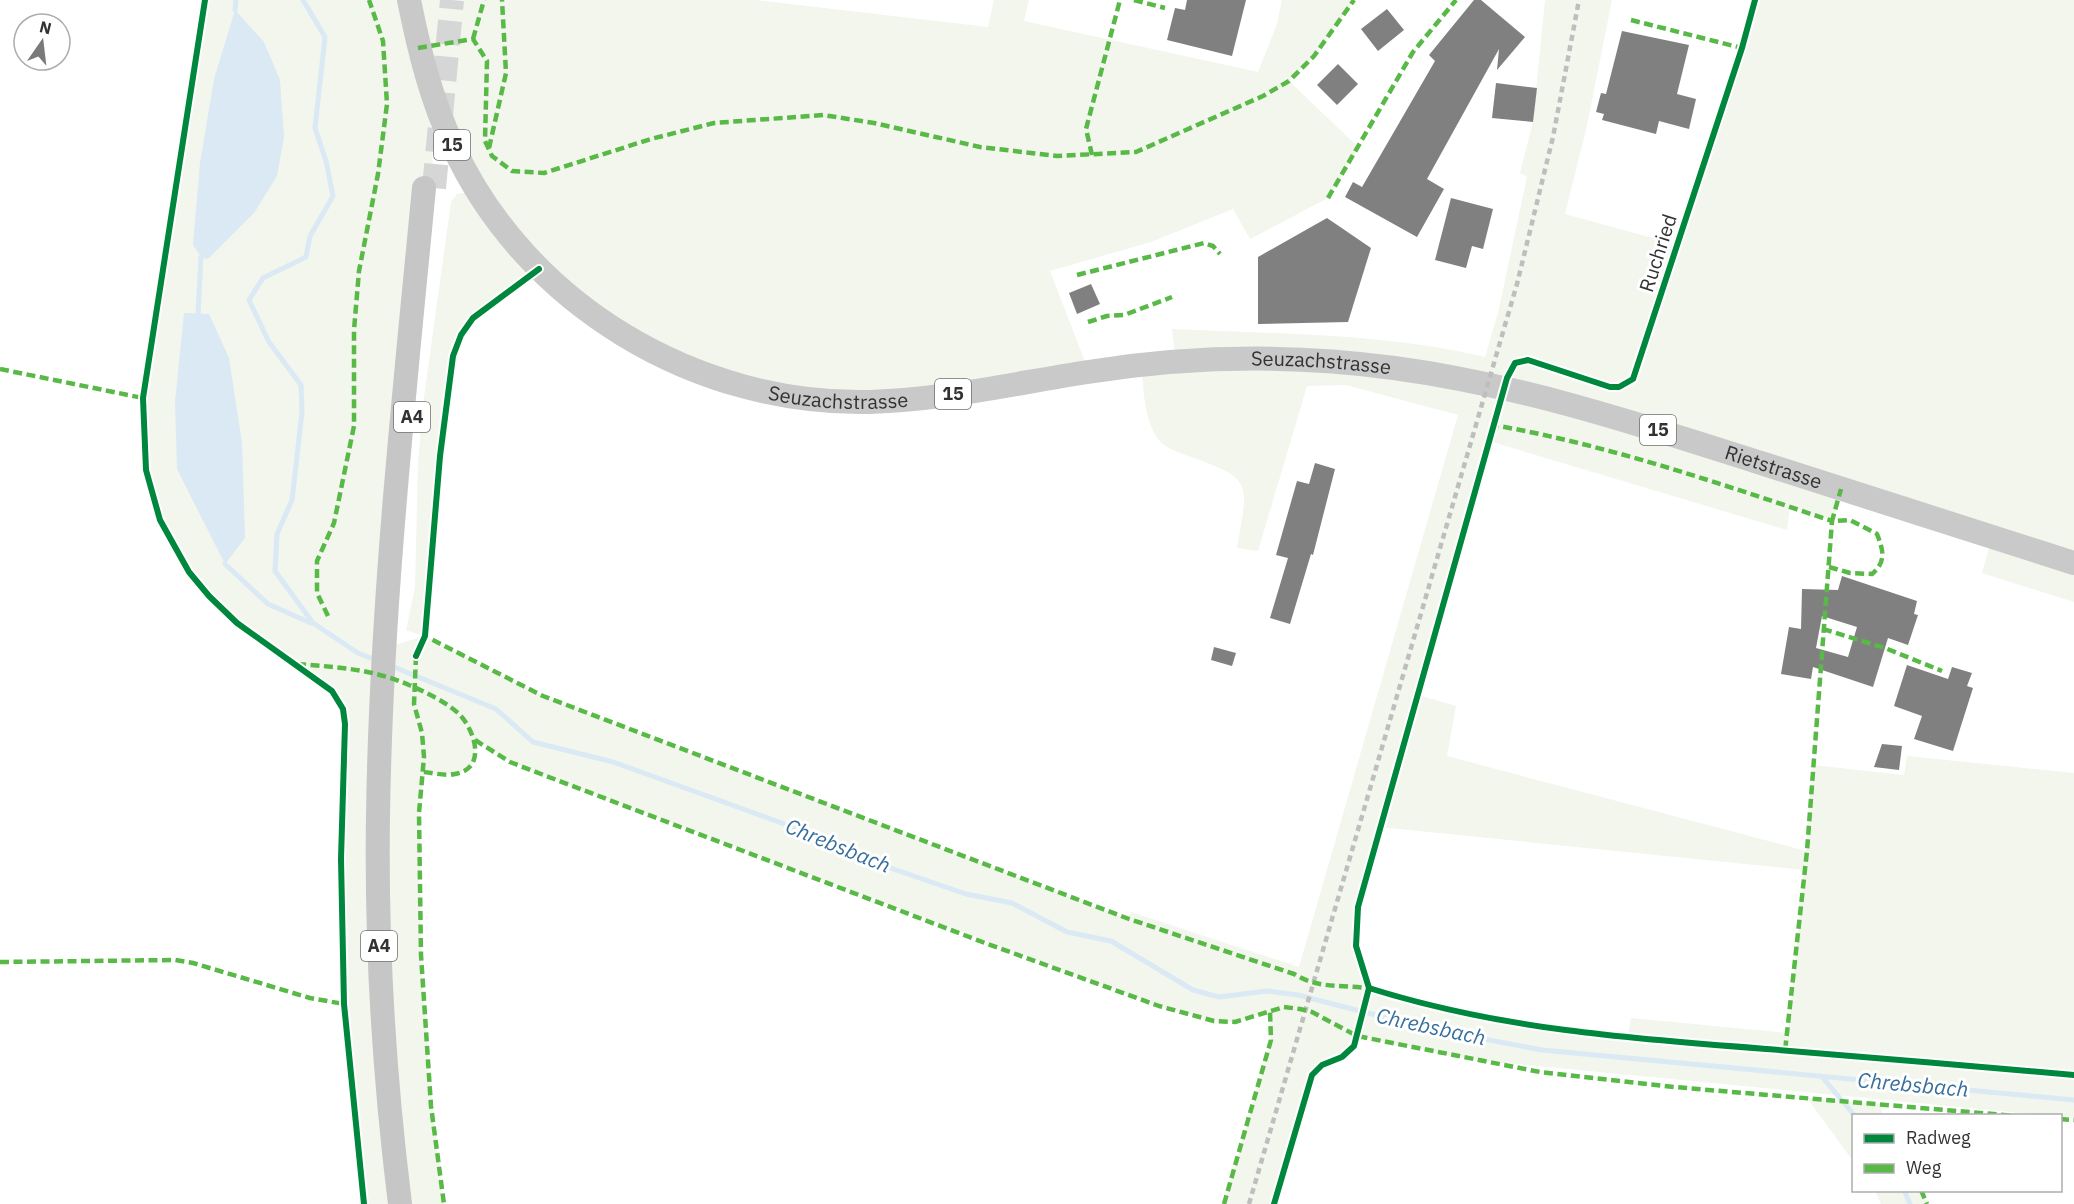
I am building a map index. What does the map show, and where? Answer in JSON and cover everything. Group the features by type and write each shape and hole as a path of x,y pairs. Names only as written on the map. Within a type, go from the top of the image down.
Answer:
{"highway":[{"name":"A4","path":"400,1204 387,1079 379,928 378,818 390,644 429,188"},
{"name":"A4","path":"387,689 390,981 410,1204"}],"main road":[{"name":"Seuzachstrasse","path":"409,0 426,76 454,149 478,191 505,231 539,269 581,306 609,327 690,370 729,383 796,398 869,402 962,393 1141,364 1238,358 1319,360 1390,367 1472,380"},
{"name":"Rietstrasse","path":"1472,380 1662,431 2074,563"}],"shaded area":[{"path":"205,0 755,0 988,27 994,0 1029,0 1024,21 1258,72 1277,24 1282,0 1354,0 1314,56 1289,81 1358,147 1328,198 1250,239 1233,209 1151,242 1050,271 1089,372 869,402 690,370 539,269 473,318 461,335 453,356 440,456 425,636 543,696 1128,919 1131,912 1299,967 1458,415 1346,385 1307,386 1258,551 1237,548 1244,508 1241,485 1235,477 1224,470 1171,449 1159,440 1147,413 1141,364 1176,362 1172,329 1369,339 1447,349 1485,357 1498,313 1527,177 1520,173 1533,122 1545,0 1612,0 1586,130 1565,214 1678,245 1742,48 1755,0 2074,0 2074,602 1982,573 1992,537 1841,489 1832,521 1790,507 1787,530 1489,441 1418,695 1456,706 1447,756 1806,851 1812,765 1904,775 1907,756 2074,773 2074,1118 2062,1117 2062,1114 2033,1114 1474,1060 1357,1036 1349,1050 1324,1064 1312,1075 1273,1204 1224,1204 1271,1040 1269,1012 1235,1022 1214,1021 1159,1006 510,762 476,740 473,761 468,768 461,772 444,774 423,773 421,790 420,909 425,1020 444,1204 364,1204 344,1004 341,859 345,724 343,709 331,691 237,623 209,596 189,572 160,520 146,470 143,398","holes":["429,88 477,191 457,194 451,202 423,405 418,463 415,588 406,630 424,636 395,645 434,188","1379,827 1804,870 1788,1033 1631,1018 1628,1038 1530,1024 1434,1006 1370,988 1355,934 1358,907"]},
{"path":"235,10 264,42 280,80 284,137 277,176 254,213 208,259 201,257 193,245 200,163 214,79"},
{"path":"184,313 209,314 229,358 242,443 245,538 225,564 177,469 175,402"},
{"path":"1807,1098 1881,1104 1882,1114 1852,1114 1852,1160"},
{"path":"1875,1192 1921,1192 1927,1204 1881,1204"}],"building":[{"path":"1187,0 1246,0 1232,56 1167,40 1175,8 1185,10"},
{"path":"1474,0 1481,0 1525,37 1497,70 1499,49 1427,179 1444,189 1417,237 1345,197 1353,182 1362,187 1435,61 1429,55"},
{"path":"1387,9 1404,30 1378,51 1361,29"},
{"path":"1622,31 1689,45 1677,94 1696,99 1689,129 1659,121 1656,134 1602,120 1604,114 1596,112 1601,93 1606,94"},
{"path":"1338,64 1358,84 1337,105 1317,85"},
{"path":"1496,83 1537,88 1533,122 1492,118"},
{"path":"1451,198 1493,209 1483,249 1472,246 1466,268 1435,260"},
{"path":"1327,218 1371,248 1348,322 1258,324 1258,257"},
{"path":"1091,284 1100,304 1077,314 1069,293"},
{"path":"1315,463 1335,469 1313,555 1311,554 1290,624 1270,618 1288,558 1276,555 1297,481 1309,484"},
{"path":"1842,576 1917,601 1914,614 1918,615 1908,645 1888,638 1873,687 1813,667 1811,679 1781,674 1789,627 1801,629 1802,589 1838,590","holes":["1822,616 1857,627 1848,657 1816,648"]},
{"path":"1214,647 1236,653 1232,666 1211,660"},
{"path":"1907,665 1948,679 1952,667 1972,673 1967,686 1973,688 1953,751 1914,739 1922,716 1894,706"},
{"path":"1882,744 1902,746 1899,770 1874,767"}],"waterway":[{"path":"235,10 236,0"},
{"name":"Chrebsbach","path":"303,0 325,37 315,128 326,161 333,196 310,236 306,257 263,278 249,300 269,342 301,385 302,412 292,500 277,534 275,571 313,623 358,653 378,661"},
{"path":"198,314 201,257"},
{"path":"225,564 268,604 311,623"},
{"name":"Chrebsbach","path":"389,665 496,709 533,742 613,762 820,837 876,863 966,894 1012,903 1067,932 1111,941 1193,990 1219,997 1267,991 1298,995 1426,1028 1542,1050 2074,1100"},
{"path":"1823,1078 1853,1114"},
{"path":"1905,1192 1910,1204"}],"tunnel":[{"path":"434,188 452,0"}],"railway":[{"path":"1249,1204 1517,284 1553,137 1579,0"}],"marked path":[{"path":"328,616 317,593 317,561 334,523 354,426 354,330 359,271 378,174 387,104 383,41 369,0"},
{"path":"473,39 484,0"},
{"path":"489,148 506,73 502,0"},
{"path":"1092,155 1086,129 1120,0"},
{"path":"1134,0 1165,8"},
{"path":"418,48 473,39 487,61 485,141 492,156 512,171 544,173 651,139 714,123 823,115 874,123 980,147 1057,156 1136,152 1263,96 1289,81 1314,56 1354,0"},
{"path":"1328,198 1413,52 1456,0"},
{"path":"1631,20 1742,48"},
{"path":"1077,275 1204,243 1213,246 1220,254"},
{"path":"1088,322 1107,316 1124,315 1172,297"},
{"path":"0,369 143,398"},
{"path":"1492,428 1493,425 1536,433 1622,454 1832,521 1807,851 1785,1051"},
{"path":"1829,567 1850,573 1872,574 1882,560 1882,550 1877,534 1850,520 1832,521 1841,489"},
{"path":"1823,629 1885,648 1942,671"},
{"path":"425,631 425,636 543,696 1129,919 1313,982 1372,989"},
{"path":"416,656 414,704 422,733 424,757 419,813 421,955 431,1106 444,1204"},
{"path":"297,664 382,675 422,691 443,702 460,715 473,739 475,757 471,765 465,771 451,775 423,772"},
{"path":"475,740 510,762 985,943 1159,1006 1214,1021 1235,1022 1284,1007 1312,1012 1357,1036 1540,1072 1674,1087 1992,1114"},
{"path":"0,962 175,960 193,963 310,998 344,1004"},
{"path":"1224,1204 1271,1040 1270,1012"},
{"path":"2062,1119 2074,1120"},
{"path":"1922,1192 1927,1204"}],"cycle path":[{"path":"205,0 143,398 146,470 160,520 189,572 209,596 237,623 332,691 343,709 345,724 341,859 344,1004 364,1204"},
{"name":"Ruchried","path":"1274,1204 1312,1075 1322,1065 1342,1057 1354,1046 1369,988 1356,946 1358,907 1507,378 1515,363 1528,360 1610,387 1619,387 1633,379 1742,48 1755,0"},
{"path":"416,656 425,636 440,456 453,356 461,335 473,318 539,269"},
{"path":"1369,988 1467,1013 1566,1030 1666,1041 2074,1075"}]}
